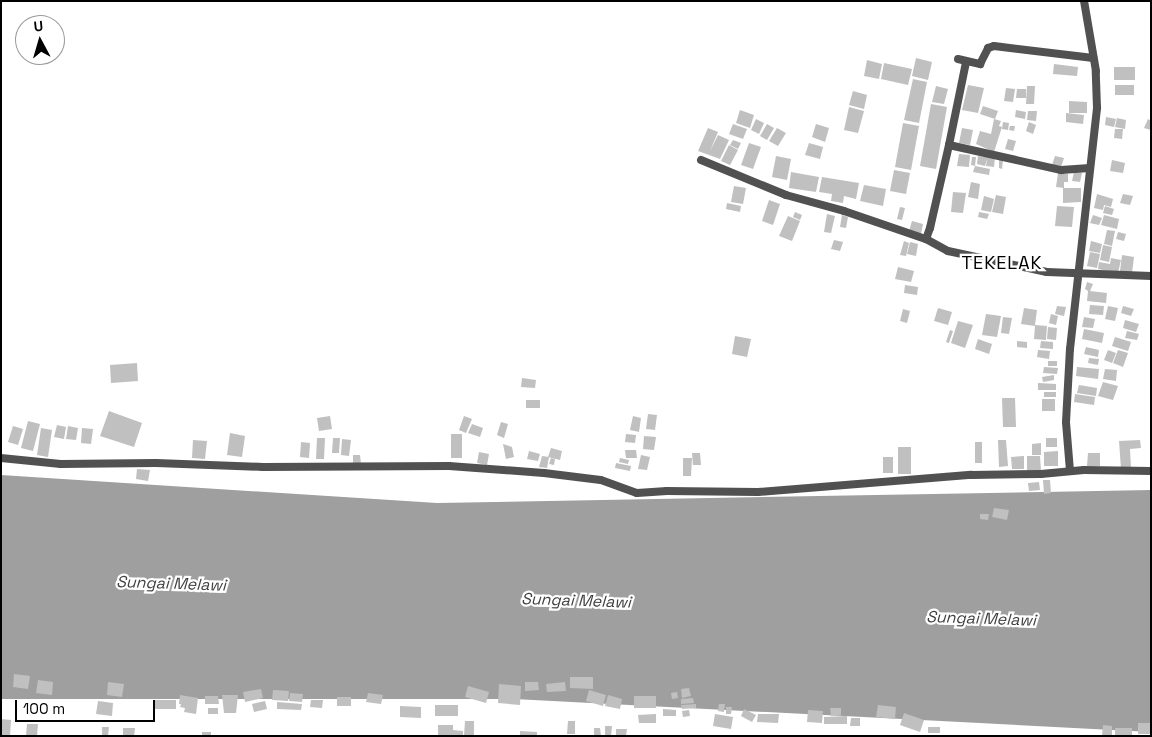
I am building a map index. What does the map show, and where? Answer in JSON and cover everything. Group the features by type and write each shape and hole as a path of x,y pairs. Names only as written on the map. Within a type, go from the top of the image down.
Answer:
{"street":[{"path":"1070,471 1066,422 1070,349 1096,108 1093,58 1084,1"},
{"path":"926,239 949,145 962,60 981,63 991,46 1093,58"},
{"path":"949,145 1061,170 1090,168"},
{"path":"701,160 786,196 844,211 926,239 948,251 1047,272 1151,276"},
{"path":"1,458 61,464 156,463 263,467 449,466 544,473 601,480 637,493 667,491 758,492 971,475 1070,471 1151,471"}],"water":[{"name":"Sungai Melawi","path":"1,475 437,503 1151,490 1151,732 514,699 1,699"}],"building":[{"path":"916,58 932,62 928,80 912,76"},
{"path":"867,60 882,64 879,79 864,76"},
{"path":"884,63 912,69 908,85 881,79"},
{"path":"1054,64 1078,67 1077,76 1053,74"},
{"path":"1114,67 1135,67 1135,80 1114,80"},
{"path":"913,79 927,82 919,123 904,120"},
{"path":"968,85 984,88 978,113 962,110"},
{"path":"1115,85 1134,85 1134,95 1115,95"},
{"path":"936,86 948,89 944,104 932,102"},
{"path":"1027,86 1035,86 1034,104 1026,104"},
{"path":"1006,88 1015,89 1013,102 1004,101"},
{"path":"1017,89 1026,89 1026,98 1016,98"},
{"path":"853,91 867,95 864,109 849,105"},
{"path":"1069,101 1087,102 1087,113 1069,113"},
{"path":"931,104 947,107 936,169 920,166"},
{"path":"983,106 998,111 995,119 980,114"},
{"path":"849,107 864,111 858,133 844,130"},
{"path":"740,110 754,115 750,128 736,123"},
{"path":"1016,110 1026,112 1025,119 1015,117"},
{"path":"1028,111 1037,111 1036,121 1027,120"},
{"path":"1066,113 1084,115 1083,124 1066,122"},
{"path":"1106,117 1116,119 1114,127 1105,125"},
{"path":"1117,118 1126,120 1125,129 1115,127"},
{"path":"756,119 764,123 759,134 751,130"},
{"path":"994,119 1001,121 999,126 1002,127 994,152 976,144 980,131 991,134"},
{"path":"1148,119 1151,121 1151,130 1144,128"},
{"path":"1003,122 1009,123 1008,130 1002,129"},
{"path":"1029,122 1036,125 1033,134 1026,131"},
{"path":"903,123 919,126 911,170 895,167"},
{"path":"733,124 747,129 743,139 729,134"},
{"path":"767,124 774,128 767,140 760,136"},
{"path":"816,124 829,128 825,142 812,137"},
{"path":"1010,126 1015,126 1014,131 1009,130"},
{"path":"708,128 718,132 710,151 718,135 729,140 720,159 698,151"},
{"path":"777,128 786,133 778,146 769,141"},
{"path":"962,128 973,130 970,145 959,143"},
{"path":"1115,129 1123,129 1122,139 1114,138"},
{"path":"1008,139 1016,141 1013,151 1005,149"},
{"path":"733,140 741,143 738,149 730,145"},
{"path":"749,143 761,147 753,169 741,165"},
{"path":"809,143 823,147 820,159 805,155"},
{"path":"729,145 738,150 730,165 721,161"},
{"path":"959,154 970,155 969,167 957,166"},
{"path":"776,156 791,159 787,180 772,177"},
{"path":"978,156 995,158 994,167 986,166 987,159 985,166 977,164"},
{"path":"1055,156 1064,158 1061,167 1052,165"},
{"path":"972,157 976,157 975,166 971,165"},
{"path":"999,160 1003,160 1002,169 999,168"},
{"path":"1112,160 1125,163 1123,173 1110,171"},
{"path":"975,166 990,169 989,175 973,172"},
{"path":"894,170 910,173 906,194 890,191"},
{"path":"791,172 819,177 816,192 789,188"},
{"path":"1074,172 1082,173 1080,182 1072,181"},
{"path":"1058,173 1068,174 1068,182 1064,182 1064,188 1056,187"},
{"path":"822,177 859,183 856,199 844,196 843,203 831,201 832,194 819,192"},
{"path":"971,182 980,184 978,199 968,197"},
{"path":"864,185 886,189 883,206 860,201"},
{"path":"734,186 746,188 743,204 731,202"},
{"path":"1063,188 1081,188 1081,202 1063,203"},
{"path":"953,192 966,193 963,213 951,212"},
{"path":"1097,194 1113,199 1111,207 1104,205 1103,210 1094,208"},
{"path":"1123,194 1133,196 1130,205 1120,203"},
{"path":"996,195 1006,197 1003,214 992,212"},
{"path":"984,196 994,199 991,212 981,210"},
{"path":"769,200 780,204 773,225 762,221"},
{"path":"727,203 741,206 740,212 726,209"},
{"path":"1057,206 1074,207 1072,227 1055,226"},
{"path":"1105,206 1114,209 1112,215 1103,213"},
{"path":"900,207 905,208 902,220 897,219"},
{"path":"795,212 802,215 800,220 793,217"},
{"path":"979,212 989,214 987,219 978,217"},
{"path":"827,214 835,216 831,233 824,232"},
{"path":"842,215 848,217 846,228 840,227"},
{"path":"1093,215 1102,218 1099,225 1090,223"},
{"path":"1104,215 1119,219 1117,229 1101,225"},
{"path":"788,216 800,221 792,241 779,236"},
{"path":"912,221 923,224 921,234 909,231"},
{"path":"1107,230 1115,231 1112,246 1104,244"},
{"path":"1118,232 1126,234 1124,241 1116,239"},
{"path":"834,240 843,242 840,251 831,249"},
{"path":"904,241 909,243 906,256 900,255"},
{"path":"1091,241 1102,244 1100,253 1089,251"},
{"path":"910,242 918,244 916,256 907,254"},
{"path":"1103,245 1112,247 1109,262 1100,260"},
{"path":"1090,252 1100,254 1097,268 1087,266"},
{"path":"1122,255 1134,257 1132,273 1120,271"},
{"path":"1111,258 1121,260 1118,273 1098,269 1099,262 1110,264"},
{"path":"898,267 914,271 911,282 895,279"},
{"path":"1087,282 1093,284 1090,291 1107,293 1106,303 1087,301 1088,291 1085,289"},
{"path":"905,285 918,287 917,295 904,293"},
{"path":"1090,305 1104,306 1103,315 1089,314"},
{"path":"1057,306 1066,307 1064,316 1055,314"},
{"path":"1108,306 1118,308 1115,321 1105,319"},
{"path":"1123,306 1134,309 1131,316 1121,313"},
{"path":"938,308 952,312 948,325 934,321"},
{"path":"1024,308 1037,310 1035,325 1047,326 1046,340 1034,339 1035,326 1021,324"},
{"path":"903,309 910,311 907,323 900,321"},
{"path":"986,314 1001,316 997,337 982,335"},
{"path":"1051,314 1058,316 1056,325 1049,323"},
{"path":"1003,317 1012,318 1009,334 1001,333"},
{"path":"1084,317 1095,319 1093,328 1082,327"},
{"path":"1125,320 1139,324 1136,332 1123,328"},
{"path":"958,321 973,325 965,348 951,343"},
{"path":"1048,327 1057,328 1056,340 1047,339"},
{"path":"1084,329 1104,333 1102,343 1082,339"},
{"path":"950,330 953,331 949,343 946,342"},
{"path":"1127,331 1139,334 1137,340 1125,338"},
{"path":"735,336 751,339 747,357 732,354"},
{"path":"1115,337 1131,342 1128,351 1112,346"},
{"path":"978,339 992,344 989,354 975,349"},
{"path":"1017,341 1027,342 1027,348 1017,347"},
{"path":"1041,341 1053,342 1053,349 1040,348"},
{"path":"1086,347 1099,350 1098,357 1084,354"},
{"path":"1038,350 1050,351 1049,359 1037,357"},
{"path":"1108,350 1116,353 1112,363 1104,360"},
{"path":"1118,350 1128,353 1123,367 1113,363"},
{"path":"1089,358 1099,359 1098,365 1088,363"},
{"path":"1048,361 1057,361 1057,366 1048,366"},
{"path":"137,363 138,381 111,383 110,365"},
{"path":"1044,367 1058,368 1057,374 1043,373"},
{"path":"1077,367 1099,369 1098,379 1076,376"},
{"path":"1105,369 1117,370 1116,381 1103,379"},
{"path":"1054,375 1054,380 1043,382 1042,377"},
{"path":"522,378 536,380 535,388 521,387"},
{"path":"1103,382 1118,386 1113,400 1098,396"},
{"path":"1038,383 1056,384 1056,390 1038,390"},
{"path":"1079,385 1097,388 1096,396 1077,393"},
{"path":"1044,392 1056,392 1056,397 1044,397"},
{"path":"1075,394 1095,397 1094,405 1074,402"},
{"path":"1002,398 1015,398 1016,427 1003,427"},
{"path":"1042,399 1055,399 1055,411 1042,411"},
{"path":"526,400 540,400 540,408 526,408"},
{"path":"109,411 142,423 134,447 100,436"},
{"path":"648,414 657,415 655,430 646,429"},
{"path":"330,416 332,429 319,431 317,418"},
{"path":"464,416 472,419 466,433 459,430"},
{"path":"633,416 641,418 639,432 630,430"},
{"path":"28,421 40,424 33,451 21,448"},
{"path":"501,422 508,424 504,438 497,435"},
{"path":"472,424 483,428 480,437 468,433"},
{"path":"57,425 66,427 64,439 54,437"},
{"path":"13,426 23,429 18,445 8,442"},
{"path":"68,426 78,428 76,440 66,439"},
{"path":"41,428 52,430 48,457 37,455"},
{"path":"82,428 93,429 91,444 81,443"},
{"path":"230,433 245,436 242,457 227,455"},
{"path":"451,434 462,434 462,458 451,458"},
{"path":"626,434 636,435 635,443 625,442"},
{"path":"644,436 656,437 654,450 643,449"},
{"path":"317,438 325,438 324,459 316,459"},
{"path":"333,438 340,438 339,453 332,453"},
{"path":"1046,438 1057,438 1057,447 1046,447"},
{"path":"342,439 351,440 349,456 341,455"},
{"path":"193,440 207,441 205,459 192,458"},
{"path":"998,440 1006,440 1008,466 999,467"},
{"path":"1140,440 1141,448 1130,449 1131,468 1121,469 1119,441"},
{"path":"301,442 310,443 309,458 300,457"},
{"path":"975,442 982,442 982,463 975,463"},
{"path":"1041,443 1041,455 1032,455 1032,444"},
{"path":"503,444 512,447 514,457 506,459"},
{"path":"898,447 911,447 911,474 898,474"},
{"path":"551,448 562,451 560,460 548,457"},
{"path":"625,450 636,450 637,458 626,458"},
{"path":"529,451 540,454 538,461 527,459"},
{"path":"1058,451 1058,466 1044,466 1044,452"},
{"path":"479,452 489,454 487,465 477,463"},
{"path":"692,453 700,453 701,465 693,465"},
{"path":"1088,453 1100,453 1100,466 1087,466"},
{"path":"353,455 360,455 361,464 353,464"},
{"path":"641,455 650,457 647,470 638,469"},
{"path":"542,456 549,457 547,468 539,467"},
{"path":"1024,456 1024,469 1012,469 1011,457"},
{"path":"1027,456 1040,456 1041,471 1027,471"},
{"path":"883,457 893,457 893,473 883,473"},
{"path":"551,458 555,459 554,465 549,464"},
{"path":"620,458 629,460 628,464 619,462"},
{"path":"683,458 692,458 691,476 683,476"},
{"path":"616,463 631,466 630,471 615,468"},
{"path":"137,469 150,470 148,481 136,479"},
{"path":"1043,480 1050,480 1051,493 1044,494"},
{"path":"1039,482 1040,490 1029,491 1028,483"},
{"path":"994,508 1009,510 1007,520 992,517"},
{"path":"980,514 989,514 988,520 980,519"},
{"path":"14,674 30,676 28,689 13,687"},
{"path":"570,677 593,677 593,689 570,688"},
{"path":"38,680 53,682 52,695 36,693"},
{"path":"108,682 124,684 122,697 107,695"},
{"path":"525,682 538,682 539,690 525,691"},
{"path":"565,682 566,691 547,692 546,684"},
{"path":"499,684 521,686 520,705 498,703"},
{"path":"468,686 489,692 486,703 465,697"},
{"path":"689,688 691,696 682,698 681,689"},
{"path":"261,689 263,698 245,702 243,692"},
{"path":"273,690 289,691 288,701 272,700"},
{"path":"589,690 606,695 603,706 586,701"},
{"path":"677,692 678,698 672,699 671,693"},
{"path":"290,693 303,694 302,702 289,701"},
{"path":"368,693 383,695 381,704 366,702"},
{"path":"180,695 198,698 196,714 184,712 185,708 180,707 181,704 179,704"},
{"path":"222,695 238,695 236,713 224,713"},
{"path":"608,695 622,699 620,709 605,706"},
{"path":"205,696 218,696 219,704 205,704"},
{"path":"634,696 656,696 656,708 634,708"},
{"path":"337,697 351,697 351,706 337,706"},
{"path":"693,698 694,703 681,704 681,699"},
{"path":"154,700 176,700 176,709 154,709"},
{"path":"311,700 323,700 322,708 310,707"},
{"path":"98,701 113,703 112,716 96,714"},
{"path":"265,701 267,709 254,712 252,704"},
{"path":"277,702 302,704 301,710 277,709"},
{"path":"696,704 696,708 682,709 681,705"},
{"path":"719,704 725,704 724,712 718,711"},
{"path":"435,705 458,705 458,716 435,716"},
{"path":"878,705 896,707 895,719 876,717"},
{"path":"400,706 421,707 421,718 400,717"},
{"path":"726,707 732,707 731,714 726,714"},
{"path":"208,708 218,708 218,714 208,714"},
{"path":"830,708 841,708 841,715 831,716"},
{"path":"663,709 676,710 676,716 663,716"},
{"path":"744,709 756,715 752,722 741,716"},
{"path":"689,710 690,716 683,717 682,711"},
{"path":"808,710 823,711 822,723 807,722"},
{"path":"904,713 924,720 920,732 900,725"},
{"path":"656,714 656,723 639,723 638,715"},
{"path":"715,714 733,717 731,729 713,726"},
{"path":"758,714 779,714 778,723 757,722"},
{"path":"847,716 847,724 824,724 824,717"},
{"path":"851,718 860,718 860,726 850,726"},
{"path":"1,719 11,720 10,736 1,736"},
{"path":"465,721 474,721 474,736 464,736"},
{"path":"568,721 575,721 575,734 567,734"},
{"path":"1138,723 1151,723 1151,734 1138,734"},
{"path":"27,724 38,724 37,736 26,736"},
{"path":"438,725 453,725 453,730 463,731 463,736 438,736"},
{"path":"1103,725 1112,726 1112,736 1102,736"},
{"path":"605,726 612,726 611,736 605,736"},
{"path":"102,727 109,727 108,736 102,736"},
{"path":"928,727 940,727 940,733 928,733"},
{"path":"123,728 135,728 134,736 123,736"},
{"path":"594,728 600,728 601,736 594,736"},
{"path":"1115,728 1132,728 1132,736 1115,736"},
{"path":"616,729 627,729 626,736 616,736"},
{"path":"520,731 537,732 537,736 520,736"},
{"path":"202,732 211,732 211,736 202,736"}],"district":[{"name":"TEKELAK","path":"1002,263"}]}
